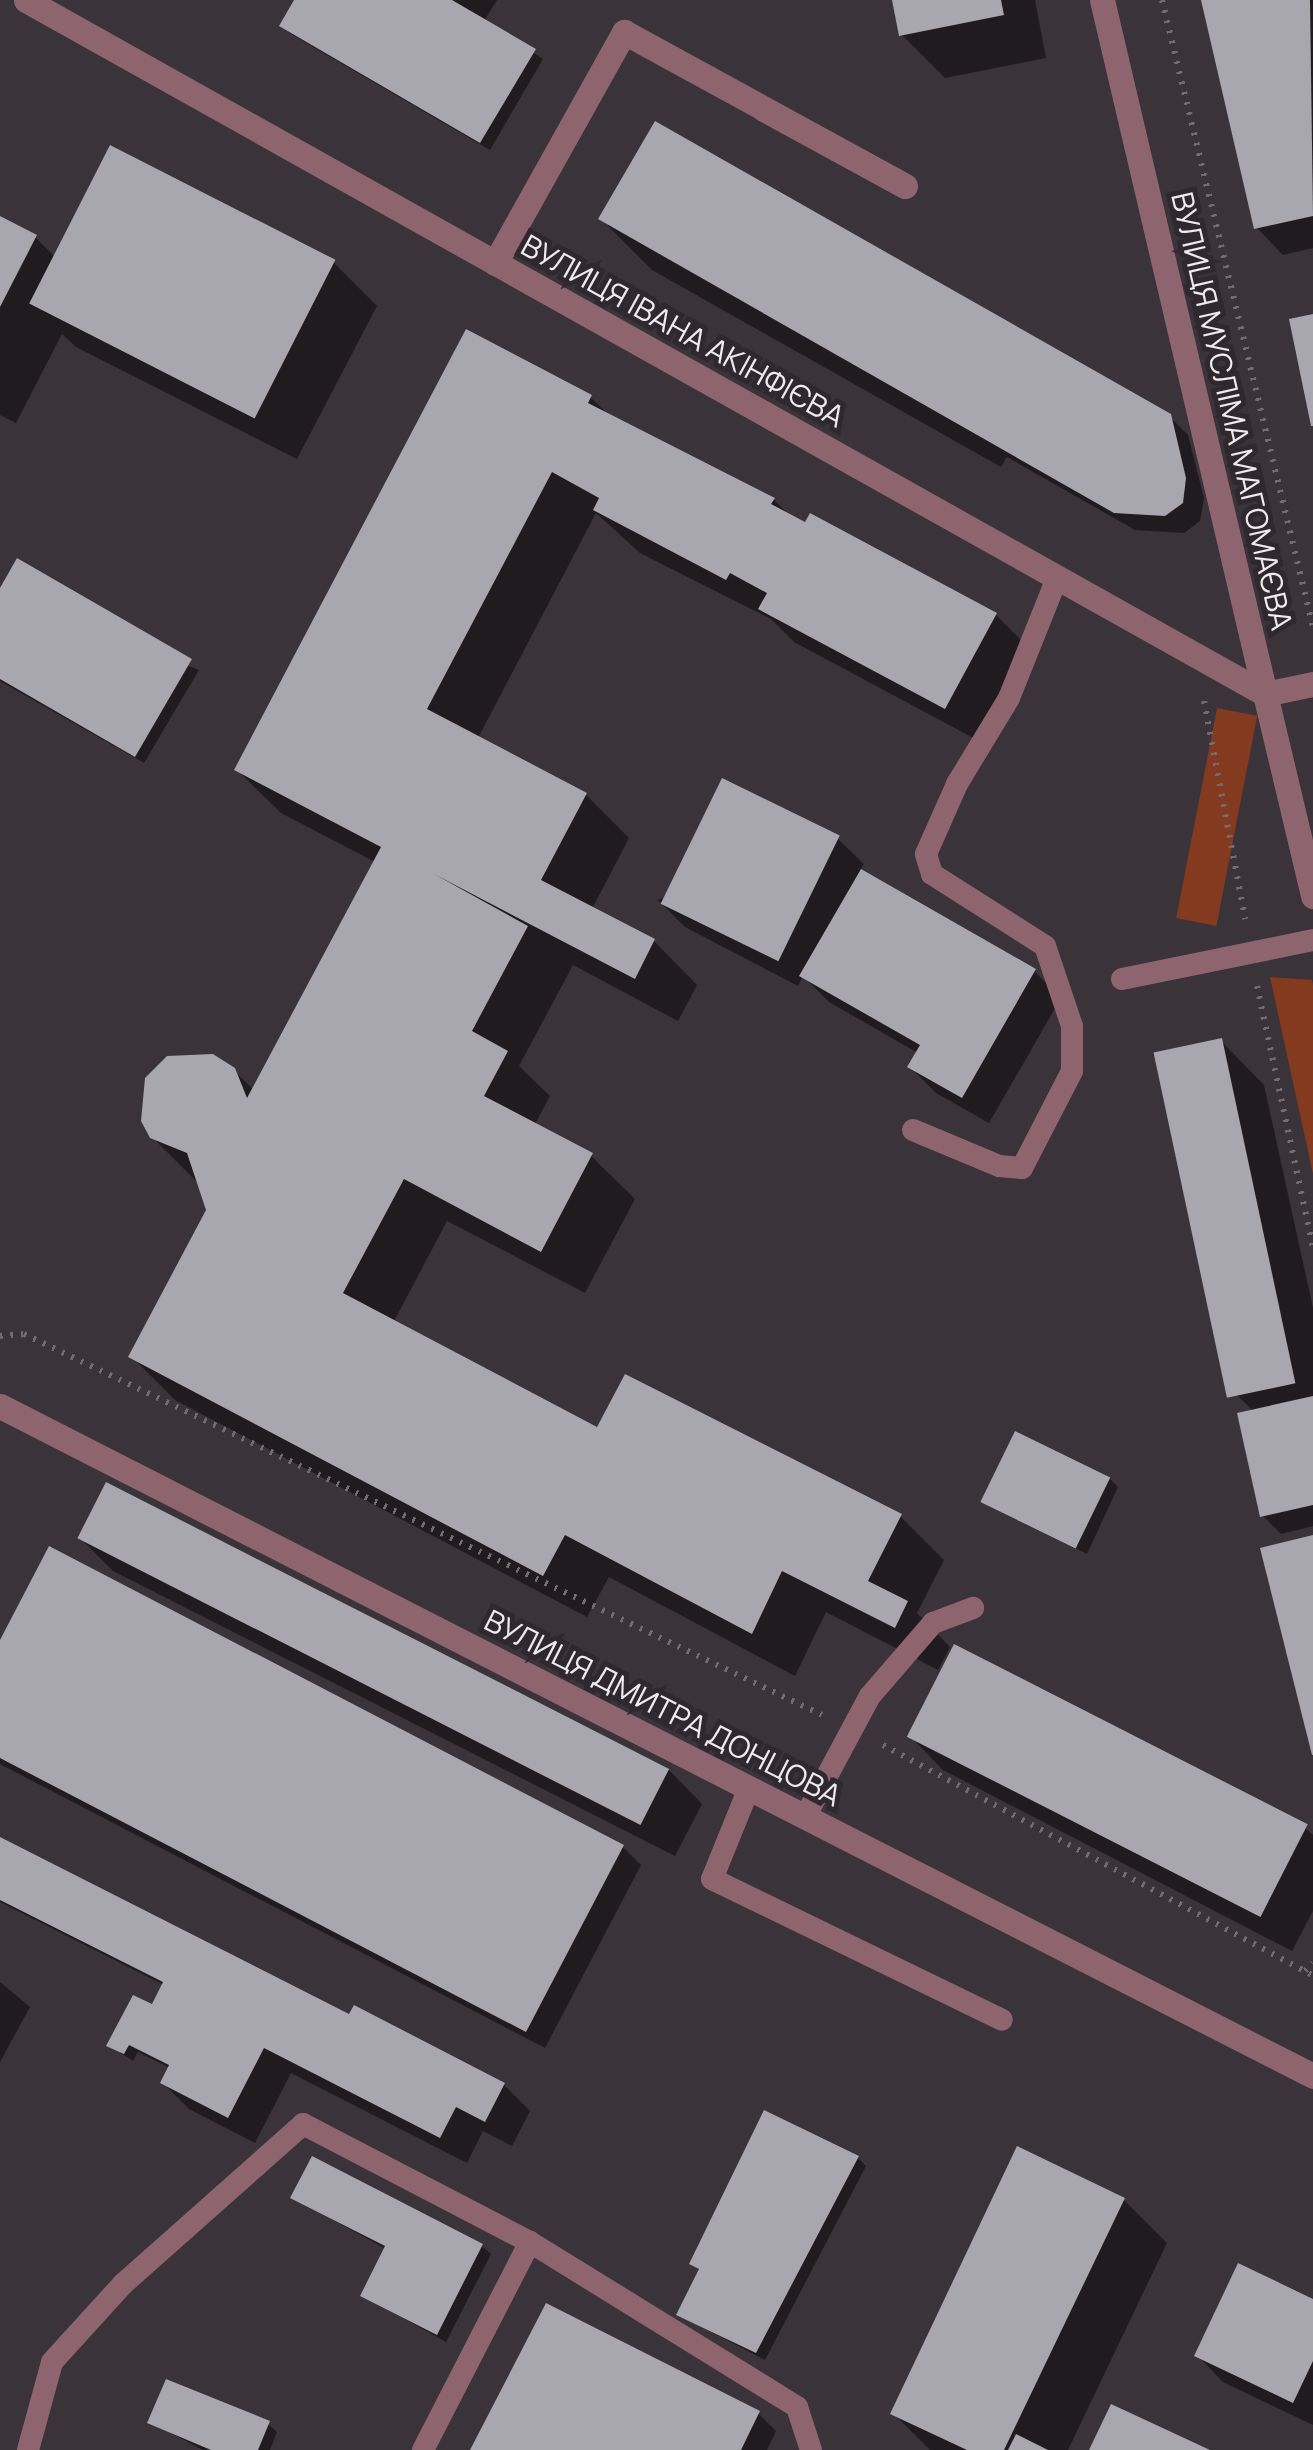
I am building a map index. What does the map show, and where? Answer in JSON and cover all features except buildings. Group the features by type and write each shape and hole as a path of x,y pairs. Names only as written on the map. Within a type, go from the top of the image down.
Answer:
{"street":[{"name":"ВУЛИЦЯ ІВАНА АКІНФІЄВА","path":"26,0 55,7 495,263 1265,694"},
{"name":"ВУЛИЦЯ МУСЛІМА МАГОМАЄВА","path":"1102,0 1313,896"},
{"path":"495,263 624,32 905,186 764,108"},
{"path":"1265,694 1313,684"},
{"name":"ВУЛИЦЯ ДМИТРА ДОНЦОВА","path":"0,1406 804,1817 1308,2065"}],"lane":[{"path":"913,1130 999,1166 1022,1168 1072,1072 1072,1026 1045,946 932,874 926,854 957,784 1009,698 1057,578"},
{"path":"1122,980 1313,940"},
{"path":"804,1817 870,1696 934,1623 973,1608"},
{"path":"749,1788 712,1878 1002,2020"},
{"path":"28,2450 52,2362 123,2284 303,2124 530,2242 797,2408 811,2450"},
{"path":"423,2450 530,2242"}],"path":[{"path":"1162,0 1313,627"},
{"path":"0,1336 24,1334 852,1729 1313,1976"},
{"path":"1305,1971 1313,1963"}],"shaded area":[{"path":"1217,708 1257,716 1216,926 1176,918"},
{"path":"1270,977 1312,980 1313,1174"}]}
